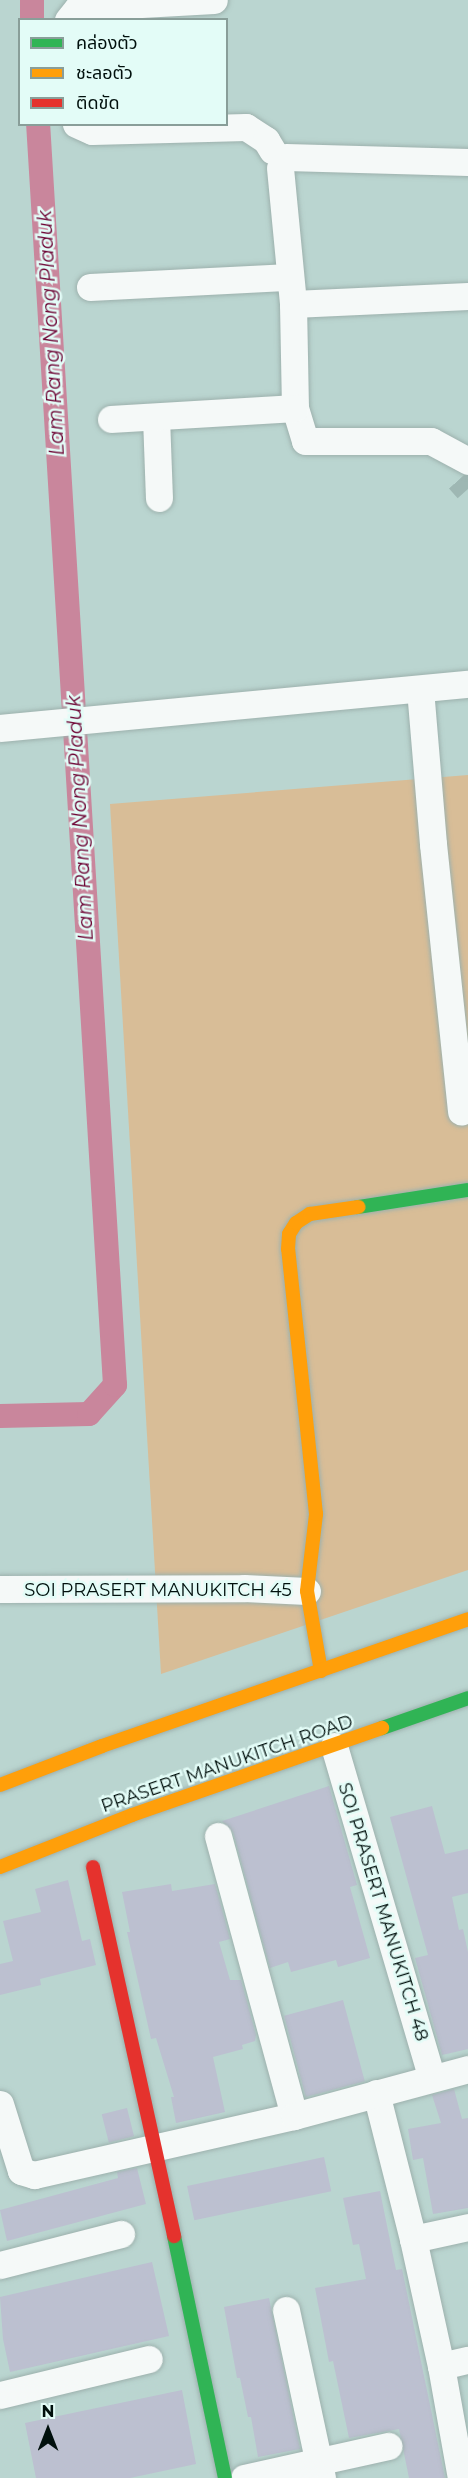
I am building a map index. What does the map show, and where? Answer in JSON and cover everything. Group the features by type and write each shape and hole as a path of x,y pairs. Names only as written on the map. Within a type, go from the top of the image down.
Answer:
{"street":[{"path":"70,18 77,9 87,7 214,0"},
{"path":"81,126 92,131 246,128 267,140 279,158 292,291 295,408 305,441 431,441 460,464"},
{"path":"279,158 468,162"},
{"path":"90,287 468,296"},
{"path":"111,419 295,408"},
{"path":"156,417 159,498"},
{"path":"0,728 468,684"},
{"path":"420,689 433,844 461,1112"},
{"path":"307,1591 316,1514 288,1249 289,1234 296,1223 309,1214 468,1190"},
{"name":"SOI PRASERT MANUKITCH 45","path":"0,1589 243,1588 307,1591 321,1671"},
{"path":"0,1785 102,1746 468,1618"},
{"name":"PRASERT MANUKITCH ROAD","path":"0,1867 132,1815 468,1698"},
{"name":"SOI PRASERT MANUKITCH 48","path":"334,1746 432,2078"},
{"path":"218,1836 294,2116"},
{"path":"93,1867 156,2147 225,2478"},
{"path":"0,2104 21,2171 26,2174 47,2174 294,2116 468,2069"},
{"path":"375,2093 413,2239 441,2366 461,2478"},
{"path":"413,2239 468,2227"},
{"path":"0,2265 121,2234"},
{"path":"286,2310 320,2470"},
{"path":"0,2395 149,2359"},
{"path":"441,2366 468,2360"},
{"path":"244,2478 320,2470 388,2446"}],"shaded area":[{"path":"468,775 468,1570 161,1674 110,804"}],"building":[{"path":"329,1786 357,1885 350,1887 370,1958 338,1967 336,1960 291,1972 288,1962 270,1968 233,1832 222,1821"},
{"path":"432,1806 445,1854 468,1849 468,1893 452,1897 459,1930 463,1929 468,1952 468,2049 442,2055 415,1958 428,1955 390,1817"},
{"path":"68,1880 82,1941 90,1939 96,1965 40,1979 41,1985 0,1995 0,1964 13,1961 3,1921 41,1912 35,1889"},
{"path":"171,1884 172,1891 215,1884 230,1939 219,1942 230,1980 241,1980 256,2035 255,2041 242,2045 243,2049 213,2057 225,2112 176,2123 171,2097 174,2097 156,2038 151,2039 127,1932 130,1932 122,1892"},
{"path":"343,2000 365,2081 306,2097 284,2016"},
{"path":"454,2089 462,2119 468,2118 468,2208 433,2214 423,2158 413,2160 408,2129 441,2123 432,2095"},
{"path":"127,2108 134,2136 109,2142 102,2114"},
{"path":"324,2157 331,2191 194,2220 187,2186"},
{"path":"137,2168 146,2204 7,2241 0,2210 118,2178 117,2172"},
{"path":"380,2191 396,2270 402,2269 445,2478 409,2478 399,2429 349,2438 333,2361 329,2362 315,2288 366,2279 359,2244 353,2245 343,2198"},
{"path":"152,2262 169,2336 10,2372 3,2339 0,2297"},
{"path":"269,2298 300,2449 258,2457 251,2417 248,2417 240,2378 237,2378 224,2307"},
{"path":"182,2390 196,2464 130,2478 36,2478 25,2423"}],"waterway":[{"name":"Lam Rang Nong Pladuk","path":"32,0 32,18"},
{"name":"Lam Rang Nong Pladuk","path":"0,1416 89,1414 115,1385 38,126"}],"tunnel":[{"path":"459,479 468,489"}],"traffic: fast":[{"path":"358,1207 468,1190"},
{"path":"382,1728 468,1698"},
{"path":"174,2236 225,2478"}],"traffic: slow":[{"path":"321,1671 307,1591 316,1514 288,1249 289,1234 296,1223 310,1214 358,1207"},
{"path":"0,1785 102,1746 468,1619"},
{"path":"0,1867 132,1815 382,1728"}],"traffic: jam":[{"path":"93,1867 174,2236"}]}
